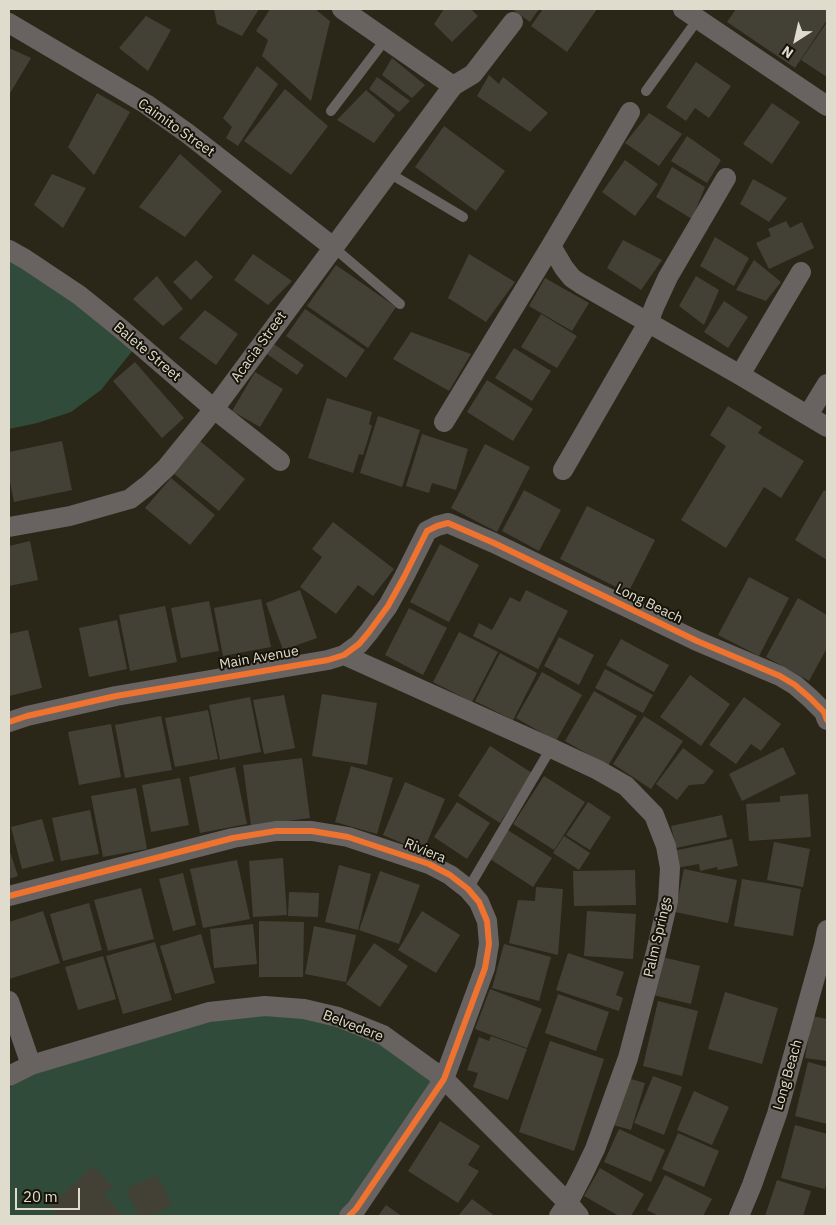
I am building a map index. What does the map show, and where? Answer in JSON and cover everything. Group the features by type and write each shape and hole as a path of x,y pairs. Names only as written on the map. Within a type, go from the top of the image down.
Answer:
{"street":[{"path":"342,9 453,86"},
{"path":"690,14 827,106"},
{"name":"Acacia Street","path":"9,526 70,516 130,498 148,485 166,468 214,409 453,86 473,74 513,22"},
{"name":"Caimito Street","path":"9,23 146,104 333,247"},
{"path":"444,422 630,112"},
{"path":"563,470 648,323 668,277 726,178"},
{"path":"551,246 564,268 572,278 581,284 827,426"},
{"name":"Balete Street","path":"9,250 79,295 214,409 280,461"},
{"path":"740,375 801,272"},
{"path":"808,415 827,384"},
{"name":"Main Avenue","path":"9,722 116,696 328,660 344,655 359,644 388,606 427,531 448,523"},
{"name":"Long Beach","path":"448,523 494,543 697,641 780,676 795,685 826,713"},
{"name":"Palm Springs","path":"344,655 598,770 626,786 654,815 666,846 670,868 668,901 628,1058 595,1149 569,1212"},
{"name":"Riviera","path":"9,896 233,838 276,831 312,831 348,837 429,864 450,875 468,889 479,902 487,921 489,944 485,968 444,1079 356,1209 349,1216"},
{"name":"Long Beach","path":"739,1216 777,1114 827,930"},
{"path":"9,1000 31,1065"},
{"name":"Belvedere","path":"9,1076 31,1065 209,1012 265,1006 304,1009 338,1017 382,1035 444,1079 569,1212"}],"lane":[{"path":"646,91 690,14"},
{"path":"331,111 385,40"},
{"path":"389,173 463,217"},
{"path":"333,247 400,304"},
{"path":"468,889 552,748"}],"green space":[{"path":"9,259 75,300 133,350 101,390 71,412 37,423 9,429"},
{"path":"277,1012 347,1024 392,1051 432,1080 359,1192 339,1216 9,1216 9,1089 13,1084 43,1067 186,1022"}],"building":[{"path":"214,9 259,9 242,36 217,24"},
{"path":"270,9 315,9 330,21 311,101 262,56 268,40 256,31"},
{"path":"444,9 471,9 478,16 452,42 434,24"},
{"path":"512,9 539,9 530,22"},
{"path":"543,9 597,9 567,52 531,26"},
{"path":"736,9 827,9 827,20 795,68 727,22"},
{"path":"146,16 171,30 148,71 119,48"},
{"path":"827,22 827,77 801,60"},
{"path":"9,48 31,58 9,95"},
{"path":"392,58 425,85 412,98 382,75"},
{"path":"696,62 731,86 709,118 695,108 686,121 666,107"},
{"path":"257,66 278,84 238,146 226,138 232,127 223,118"},
{"path":"489,75 499,84 503,77 548,113 530,132 477,96"},
{"path":"377,77 410,101 399,112 369,89"},
{"path":"285,89 328,126 291,175 244,141"},
{"path":"366,90 395,115 374,143 337,120"},
{"path":"97,93 130,112 94,175 68,147"},
{"path":"772,103 800,122 772,164 743,144"},
{"path":"649,113 682,134 659,166 625,143"},
{"path":"444,126 505,171 476,211 415,167"},
{"path":"687,136 721,160 707,183 671,161"},
{"path":"180,154 222,191 185,237 139,207"},
{"path":"625,160 658,184 635,216 602,192"},
{"path":"672,167 705,187 692,219 656,197"},
{"path":"52,174 86,188 63,228 34,205"},
{"path":"753,179 787,198 769,222 740,204"},
{"path":"786,221 790,228 802,222 814,248 769,269 756,243 771,236 768,229"},
{"path":"715,237 749,258 734,286 700,266"},
{"path":"623,240 662,260 641,290 607,268"},
{"path":"253,254 292,281 268,305 234,280"},
{"path":"469,254 515,282 486,322 448,298"},
{"path":"196,260 213,277 191,300 173,282"},
{"path":"754,260 781,282 766,301 736,290"},
{"path":"336,265 396,307 368,348 307,306"},
{"path":"157,276 183,309 163,326 133,299"},
{"path":"696,276 719,290 704,325 679,306"},
{"path":"545,278 589,303 572,331 529,306"},
{"path":"724,301 748,317 728,348 704,332"},
{"path":"305,309 365,350 346,378 286,336"},
{"path":"205,310 238,334 216,365 179,338"},
{"path":"541,314 577,336 557,368 521,347"},
{"path":"411,332 471,354 449,391 393,359"},
{"path":"271,342 304,365 297,375 264,352"},
{"path":"514,348 551,371 532,401 495,378"},
{"path":"135,362 184,418 162,438 113,381"},
{"path":"255,372 283,389 260,427 232,411"},
{"path":"487,380 533,409 513,441 467,412"},
{"path":"327,398 372,412 369,424 372,426 363,455 359,454 353,473 308,458"},
{"path":"728,406 762,427 758,433 804,461 781,498 764,487 726,548 681,520 726,446 710,435"},
{"path":"378,416 420,430 402,487 360,473"},
{"path":"422,434 468,449 456,490 432,483 429,493 406,486"},
{"path":"62,441 72,490 14,502 9,477 9,452"},
{"path":"200,441 245,479 219,511 173,473"},
{"path":"485,444 530,467 497,532 451,508"},
{"path":"171,478 215,515 190,545 145,508"},
{"path":"524,490 561,510 539,551 502,531"},
{"path":"824,490 827,492 827,560 795,540"},
{"path":"587,506 655,540 628,593 560,559"},
{"path":"333,522 394,569 373,596 358,585 336,614 300,587 322,557 312,549"},
{"path":"30,541 38,580 9,586 9,546"},
{"path":"440,544 479,565 449,622 410,602"},
{"path":"749,577 789,598 759,656 718,635"},
{"path":"300,590 317,638 283,650 266,603"},
{"path":"526,590 568,611 538,669 473,636 479,623 492,630 510,597 520,602"},
{"path":"798,598 827,615 827,648 809,681 766,657"},
{"path":"261,599 271,647 223,656 214,608"},
{"path":"209,601 219,651 181,658 171,608"},
{"path":"165,606 177,662 130,671 119,615"},
{"path":"409,608 447,628 423,675 385,655"},
{"path":"117,620 127,669 89,677 79,628"},
{"path":"28,630 42,688 9,696 9,634"},
{"path":"459,632 498,652 472,702 433,682"},
{"path":"559,637 594,655 579,685 544,666"},
{"path":"621,639 669,665 654,692 606,665"},
{"path":"500,653 537,673 513,720 475,701"},
{"path":"605,669 653,695 643,713 595,688"},
{"path":"542,672 582,695 556,741 516,718"},
{"path":"690,675 730,704 701,746 660,717"},
{"path":"594,691 637,716 608,766 565,741"},
{"path":"322,694 377,703 367,765 312,756"},
{"path":"284,695 295,748 264,754 253,700"},
{"path":"250,697 261,752 220,760 209,705"},
{"path":"744,697 781,724 761,751 751,744 736,764 709,745"},
{"path":"208,710 218,759 175,767 165,718"},
{"path":"161,716 172,770 125,778 115,725"},
{"path":"644,716 683,741 651,789 613,764"},
{"path":"111,724 121,777 79,785 68,732"},
{"path":"490,746 532,773 500,823 458,796"},
{"path":"783,747 796,774 742,801 729,774"},
{"path":"683,748 714,771 704,784 689,785 677,800 656,784"},
{"path":"302,758 310,818 251,826 243,765"},
{"path":"351,766 393,778 377,834 335,822"},
{"path":"235,767 247,824 200,833 189,777"},
{"path":"544,776 585,802 554,850 513,824"},
{"path":"180,778 189,825 151,832 142,785"},
{"path":"405,782 445,799 423,852 383,835"},
{"path":"136,788 147,849 103,857 91,796"},
{"path":"808,794 811,837 749,841 746,804 780,802 780,796"},
{"path":"457,802 490,823 467,859 434,837"},
{"path":"588,802 611,817 590,850 566,835"},
{"path":"90,810 99,854 61,861 52,818"},
{"path":"722,815 727,837 676,848 671,826"},
{"path":"42,819 54,861 22,869 11,827"},
{"path":"506,829 552,858 533,887 487,857"},
{"path":"564,836 590,853 579,870 553,853"},
{"path":"732,839 738,866 718,870 717,867 700,871 699,864 676,868 673,851"},
{"path":"774,842 810,849 803,887 767,880"},
{"path":"9,849 18,876 9,879"},
{"path":"283,858 287,915 253,917 249,861"},
{"path":"237,860 250,919 203,928 190,869"},
{"path":"339,865 371,874 358,930 325,922"},
{"path":"684,869 737,880 728,923 675,912"},
{"path":"635,870 636,905 574,906 573,871"},
{"path":"380,871 420,885 399,944 359,930"},
{"path":"183,873 196,925 173,931 159,879"},
{"path":"742,879 801,889 793,936 734,926"},
{"path":"536,887 563,889 558,955 509,943 518,900 535,901"},
{"path":"141,888 154,939 108,951 94,900"},
{"path":"289,892 319,893 318,917 288,916"},
{"path":"89,903 102,950 63,961 50,914"},
{"path":"43,911 60,963 9,979 9,922"},
{"path":"422,911 460,935 436,973 398,950"},
{"path":"587,911 636,914 633,959 584,956"},
{"path":"259,921 304,922 303,977 259,977"},
{"path":"253,924 257,964 214,968 210,929"},
{"path":"314,926 356,935 346,982 305,974"},
{"path":"201,934 215,983 175,994 160,946"},
{"path":"155,942 172,1000 123,1014 106,956"},
{"path":"374,943 408,966 380,1007 346,984"},
{"path":"504,944 551,957 539,1001 492,988"},
{"path":"568,953 624,972 616,995 623,998 619,1011 556,990"},
{"path":"103,956 116,999 78,1010 65,967"},
{"path":"658,956 700,966 691,1004 649,994"},
{"path":"490,989 542,1009 527,1048 475,1029"},
{"path":"725,992 778,1008 762,1064 708,1049"},
{"path":"558,994 609,1012 596,1051 545,1033"},
{"path":"658,1001 698,1011 682,1076 643,1066"},
{"path":"812,1016 827,1019 827,1061 805,1058"},
{"path":"491,1036 527,1049 508,1100 473,1087 478,1073 467,1070 479,1037 489,1041"},
{"path":"550,1041 604,1059 574,1151 519,1132"},
{"path":"808,1062 827,1067 827,1124 795,1116"},
{"path":"653,1076 682,1087 664,1135 634,1123"},
{"path":"624,1077 645,1083 631,1130 610,1124"},
{"path":"694,1091 729,1107 712,1145 677,1130"},
{"path":"440,1121 480,1146 468,1165 479,1171 458,1203 408,1171"},
{"path":"795,1125 827,1134 827,1180 825,1189 781,1178"},
{"path":"619,1129 665,1150 651,1182 604,1162"},
{"path":"678,1133 719,1151 704,1187 662,1169"},
{"path":"93,1166 113,1187 104,1195 124,1216 58,1216 49,1207"},
{"path":"600,1168 644,1194 631,1216 619,1216 584,1196"},
{"path":"157,1175 172,1205 149,1216 139,1216 126,1189"},
{"path":"665,1175 712,1199 703,1216 659,1216 647,1210"},
{"path":"777,1180 811,1191 803,1216 765,1216"},
{"path":"472,1199 495,1216 458,1216"},
{"path":"386,1205 402,1216 378,1216"}],"cycle path":[{"path":"9,722 27,716 116,696 328,660 344,655 359,644 388,606 427,531 448,523 494,543 697,641 780,676 795,685 810,698 824,712 827,720"},
{"path":"9,896 233,838 276,831 312,831 348,837 429,864 450,875 468,889 479,902 487,921 489,944 485,968 444,1079 356,1209 349,1216"}]}
